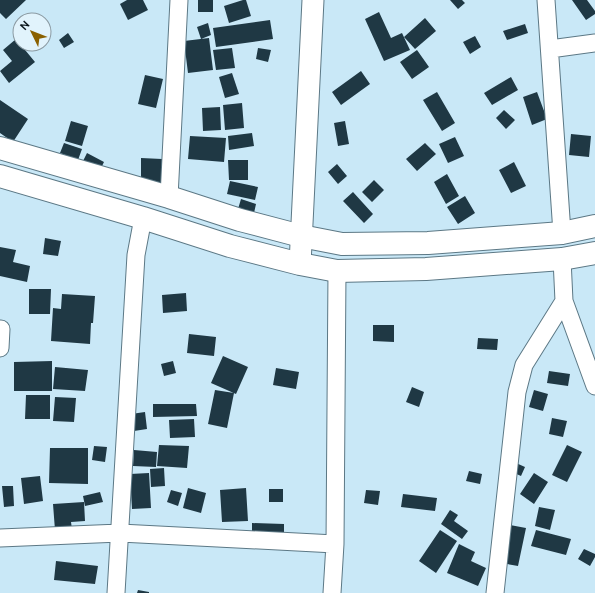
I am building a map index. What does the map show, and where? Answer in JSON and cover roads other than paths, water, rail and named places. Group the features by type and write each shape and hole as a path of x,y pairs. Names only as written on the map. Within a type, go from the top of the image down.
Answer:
{"main road":[{"path":"0,148 169,197 240,220 301,236 342,244 428,243 562,233 595,226"},
{"path":"0,176 143,218 230,246 300,264 337,271 426,270 562,259 595,253"}],"street":[{"path":"169,197 179,0"},
{"path":"300,264 313,0"},
{"path":"546,0 562,233"},
{"path":"550,49 595,43"},
{"path":"116,593 136,255 143,218"},
{"path":"562,259 564,301 595,386"},
{"path":"332,593 335,544 337,271"},
{"path":"495,593 517,392 524,365 564,301"},
{"path":"0,329 0,348"},
{"path":"0,538 120,533 335,544"}]}
